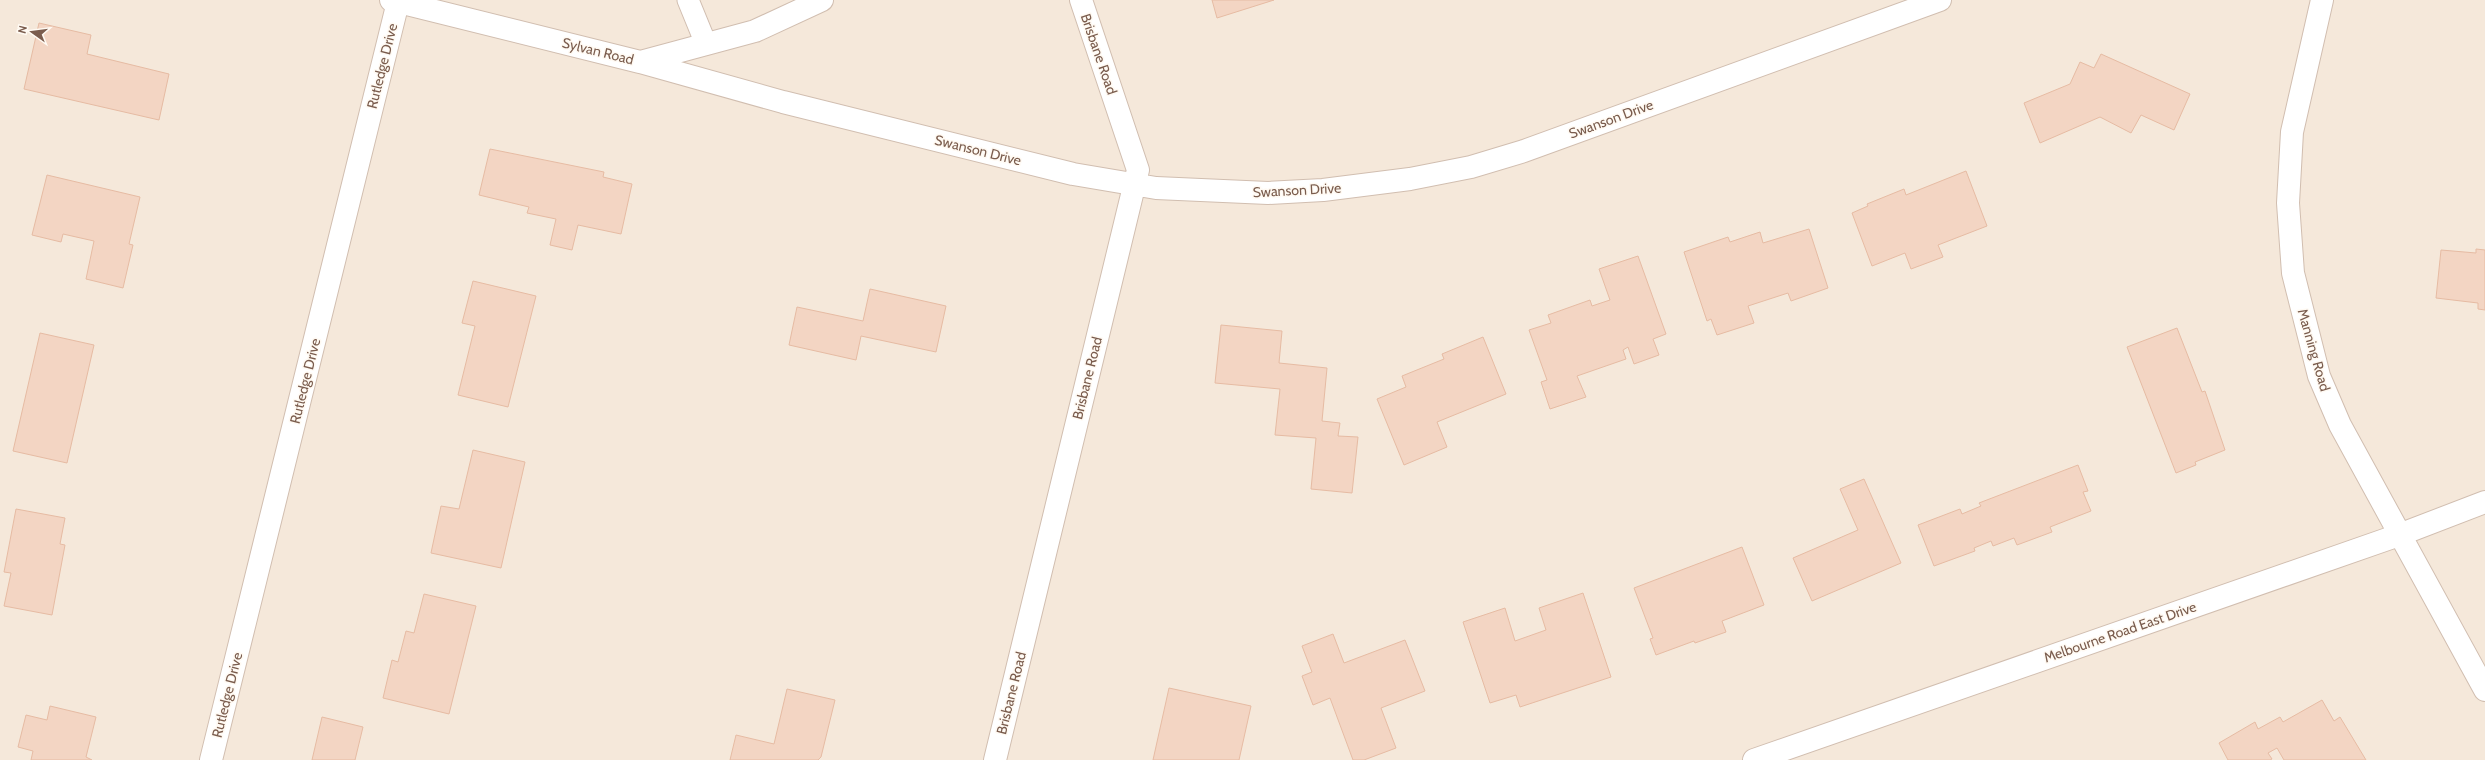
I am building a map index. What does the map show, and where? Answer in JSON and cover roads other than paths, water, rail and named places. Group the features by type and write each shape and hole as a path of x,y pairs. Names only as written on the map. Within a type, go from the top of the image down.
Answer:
{"street":[{"name":"Sylvan Road","path":"395,1 640,62 774,24 822,0"},
{"name":"Brisbane Road","path":"995,760 1138,170 1081,0"},
{"name":"Swanson Drive","path":"640,62 798,106 1073,174 1134,185 1236,193 1323,190 1386,184 1471,166 1524,151 1940,0"},
{"name":"Manning Road","path":"2322,0 2298,97 2292,139 2288,203 2293,273 2319,376 2348,441 2485,690"},
{"name":"Rutledge Drive","path":"211,760 395,1"},
{"name":"Melbourne Road East Drive","path":"1754,760 2399,535 2485,502"}],"lane":[{"path":"688,0 706,44"}]}
